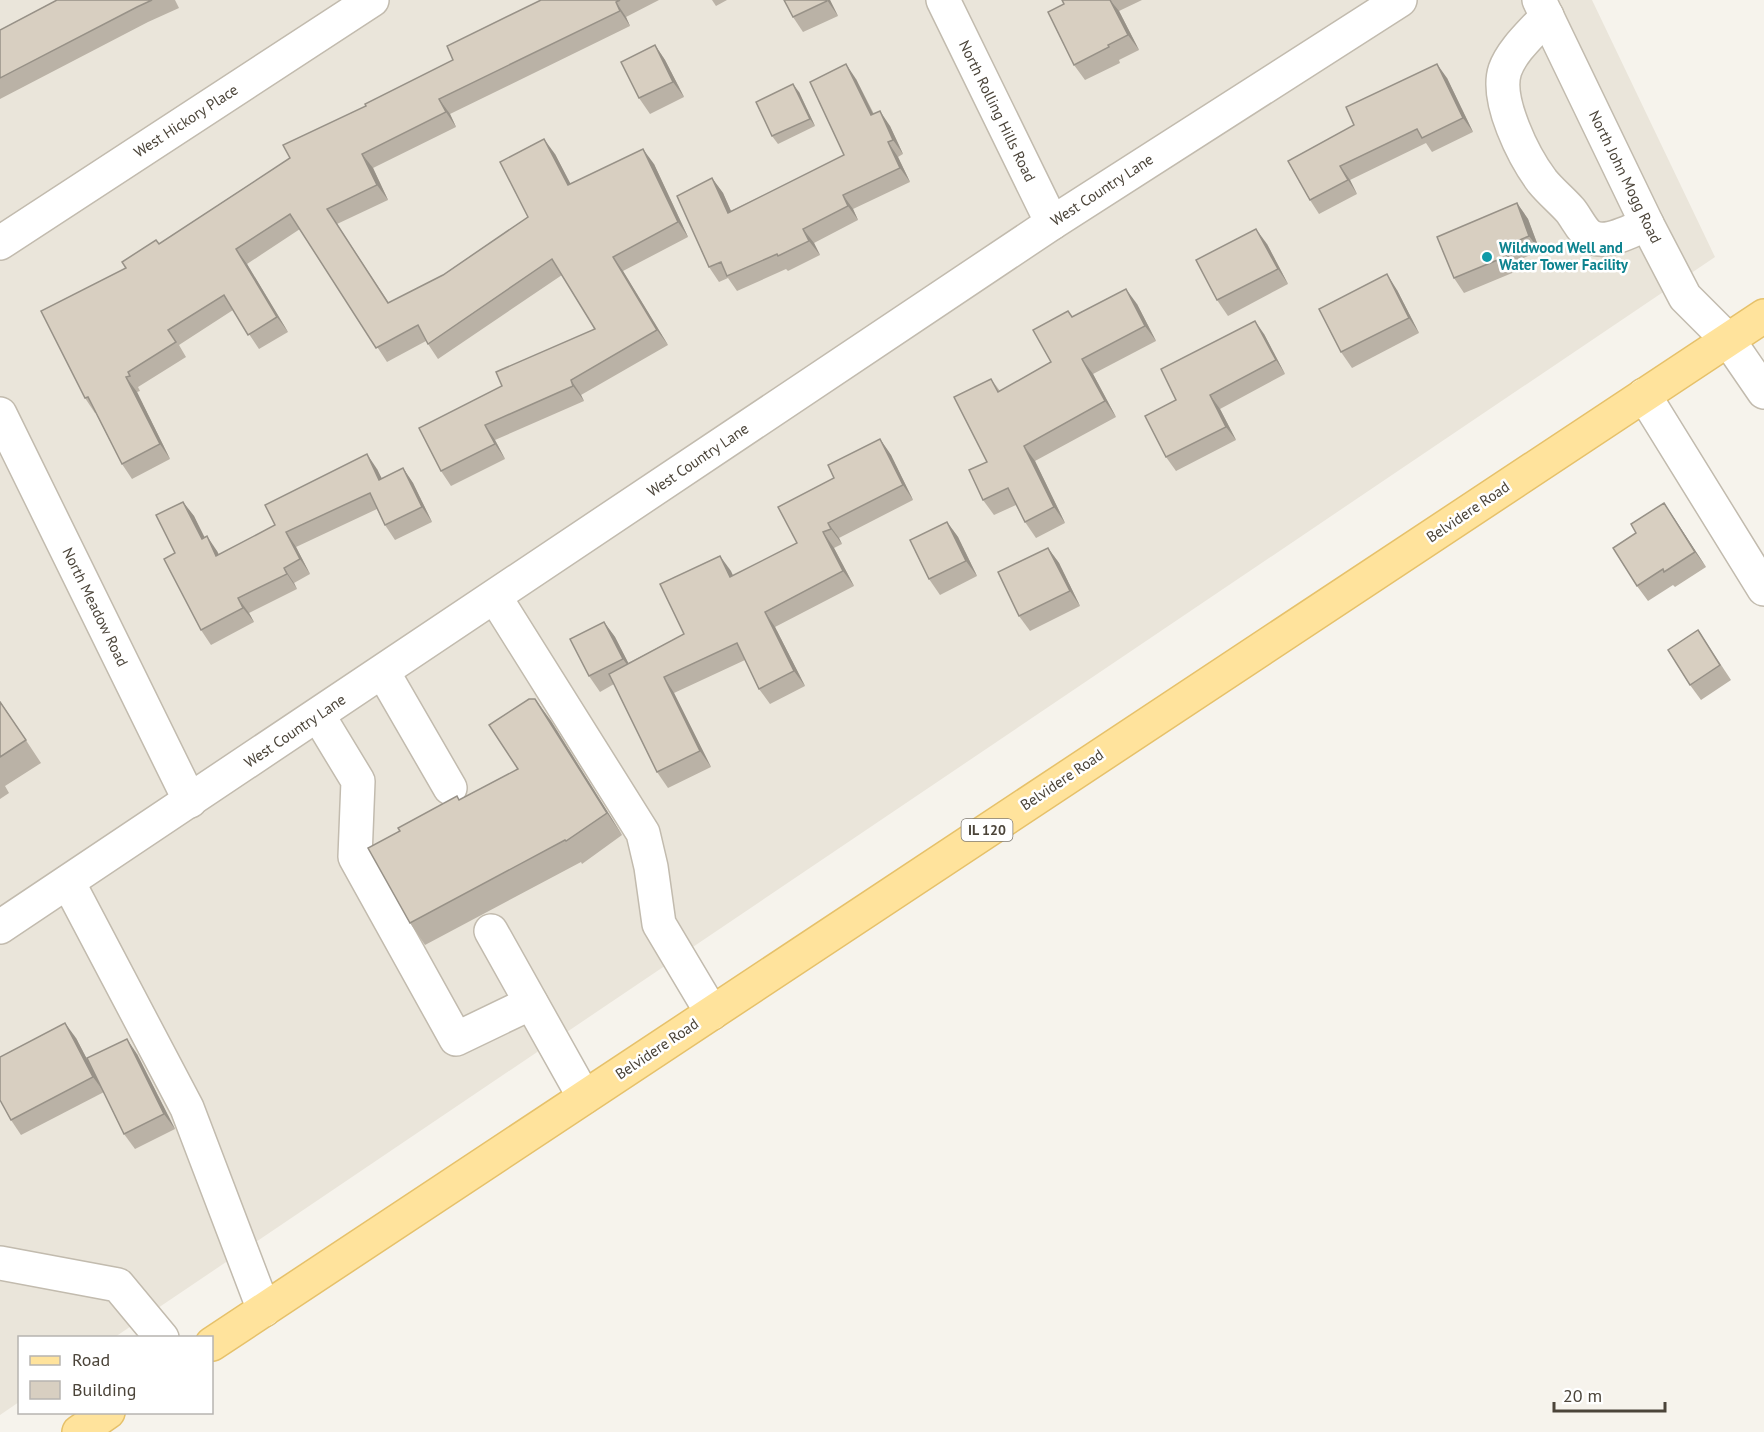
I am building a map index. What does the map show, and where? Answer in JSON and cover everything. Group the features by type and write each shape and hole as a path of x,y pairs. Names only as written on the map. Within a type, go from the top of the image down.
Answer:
{"main road":[{"name":"Belvidere Road","path":"213,1343 1764,316"},
{"path":"79,1432 106,1414"}],"street":[{"name":"West Hickory Place","path":"0,243 372,0"},
{"name":"North Rolling Hills Road","path":"943,0 1052,223"},
{"name":"West Country Lane","path":"0,927 1052,223 1400,0"},
{"name":"North John Mogg Road","path":"1543,8 1647,224 1685,297 1729,341 1764,392"},
{"path":"1543,8 1511,57 1504,72 1503,99 1525,156 1543,182 1570,210 1590,236 1603,238 1618,236 1647,224"},
{"path":"1644,395 1764,589"},
{"name":"North Meadow Road","path":"0,414 190,801"},
{"path":"495,597 643,833 651,867 659,924 712,1012"},
{"path":"383,672 450,788"},
{"path":"318,715 358,781 355,857 456,1039 531,1003"},
{"path":"68,882 187,1108 264,1310"},
{"path":"491,931 584,1097"},
{"path":"0,1263 118,1285 160,1336"}],"shaded area":[{"path":"0,0 1592,0 1715,257 116,1336 18,1336 18,1403 0,1415"}],"building":[{"path":"57,0 152,0 0,78 0,30"},
{"path":"541,0 620,0 616,2 620,11 439,99 446,112 362,154 377,185 327,209 388,303 443,275 528,217 500,162 544,139 568,185 643,149 678,222 613,257 657,330 571,380 573,386 485,425 495,444 441,471 419,428 502,386 496,372 595,329 552,259 428,344 418,325 376,348 290,214 236,249 277,317 248,335 224,295 168,330 176,342 128,372 130,376 126,377 160,444 122,464 88,397 85,398 41,311 126,268 122,262 156,240 159,244 290,158 283,145 366,106 365,104 453,60 447,46"},
{"path":"784,0 827,0 827,1 793,17"},
{"path":"1062,0 1110,0 1128,35 1074,65 1048,12 1064,4"},
{"path":"655,45 673,82 639,98 621,62"},
{"path":"846,64 871,115 880,111 893,140 888,142 900,168 843,195 848,206 803,229 809,241 727,276 721,262 709,267 677,196 712,178 728,213 844,155 810,82"},
{"path":"1437,64 1463,118 1422,138 1417,129 1340,166 1348,180 1310,200 1288,161 1354,125 1346,107"},
{"path":"793,84 810,119 772,136 756,102"},
{"path":"1517,203 1529,236 1503,247 1507,256 1454,278 1437,237"},
{"path":"1256,229 1278,269 1217,300 1196,260"},
{"path":"1387,274 1409,318 1341,352 1319,309"},
{"path":"1126,289 1145,326 1082,359 1105,401 1024,446 1054,507 1025,522 1008,488 983,500 969,470 987,462 954,397 991,379 998,392 1051,362 1033,330 1068,311 1072,317"},
{"path":"1255,321 1276,360 1210,395 1226,427 1166,457 1145,416 1176,400 1161,369"},
{"path":"880,439 903,485 828,523 831,529 823,532 843,571 765,612 794,671 759,689 737,643 664,677 700,751 657,772 609,674 684,634 660,584 720,556 730,577 797,543 778,507 834,478 828,465"},
{"path":"367,454 379,480 403,468 422,507 385,525 370,493 286,532 300,559 284,568 287,574 238,598 243,608 201,630 164,559 175,553 156,515 183,502 202,539 207,536 216,556 275,525 265,505"},
{"path":"1664,503 1695,552 1637,586 1613,548 1636,533 1631,524"},
{"path":"947,522 966,561 929,579 910,540"},
{"path":"1048,548 1070,591 1019,616 998,572"},
{"path":"604,622 623,659 589,676 570,639"},
{"path":"1698,630 1720,665 1690,685 1668,650"},
{"path":"529,699 535,699 607,813 566,841 410,923 368,848 400,831 398,828 457,796 459,800 518,769 489,725"},
{"path":"0,702 26,740 0,757"},
{"path":"65,1023 93,1077 11,1120 0,1100 0,1057"},
{"path":"127,1039 164,1114 124,1134 87,1058"}],"place":[{"name":"Wildwood Well and Water Tower Facility","path":"1487,257"}]}
